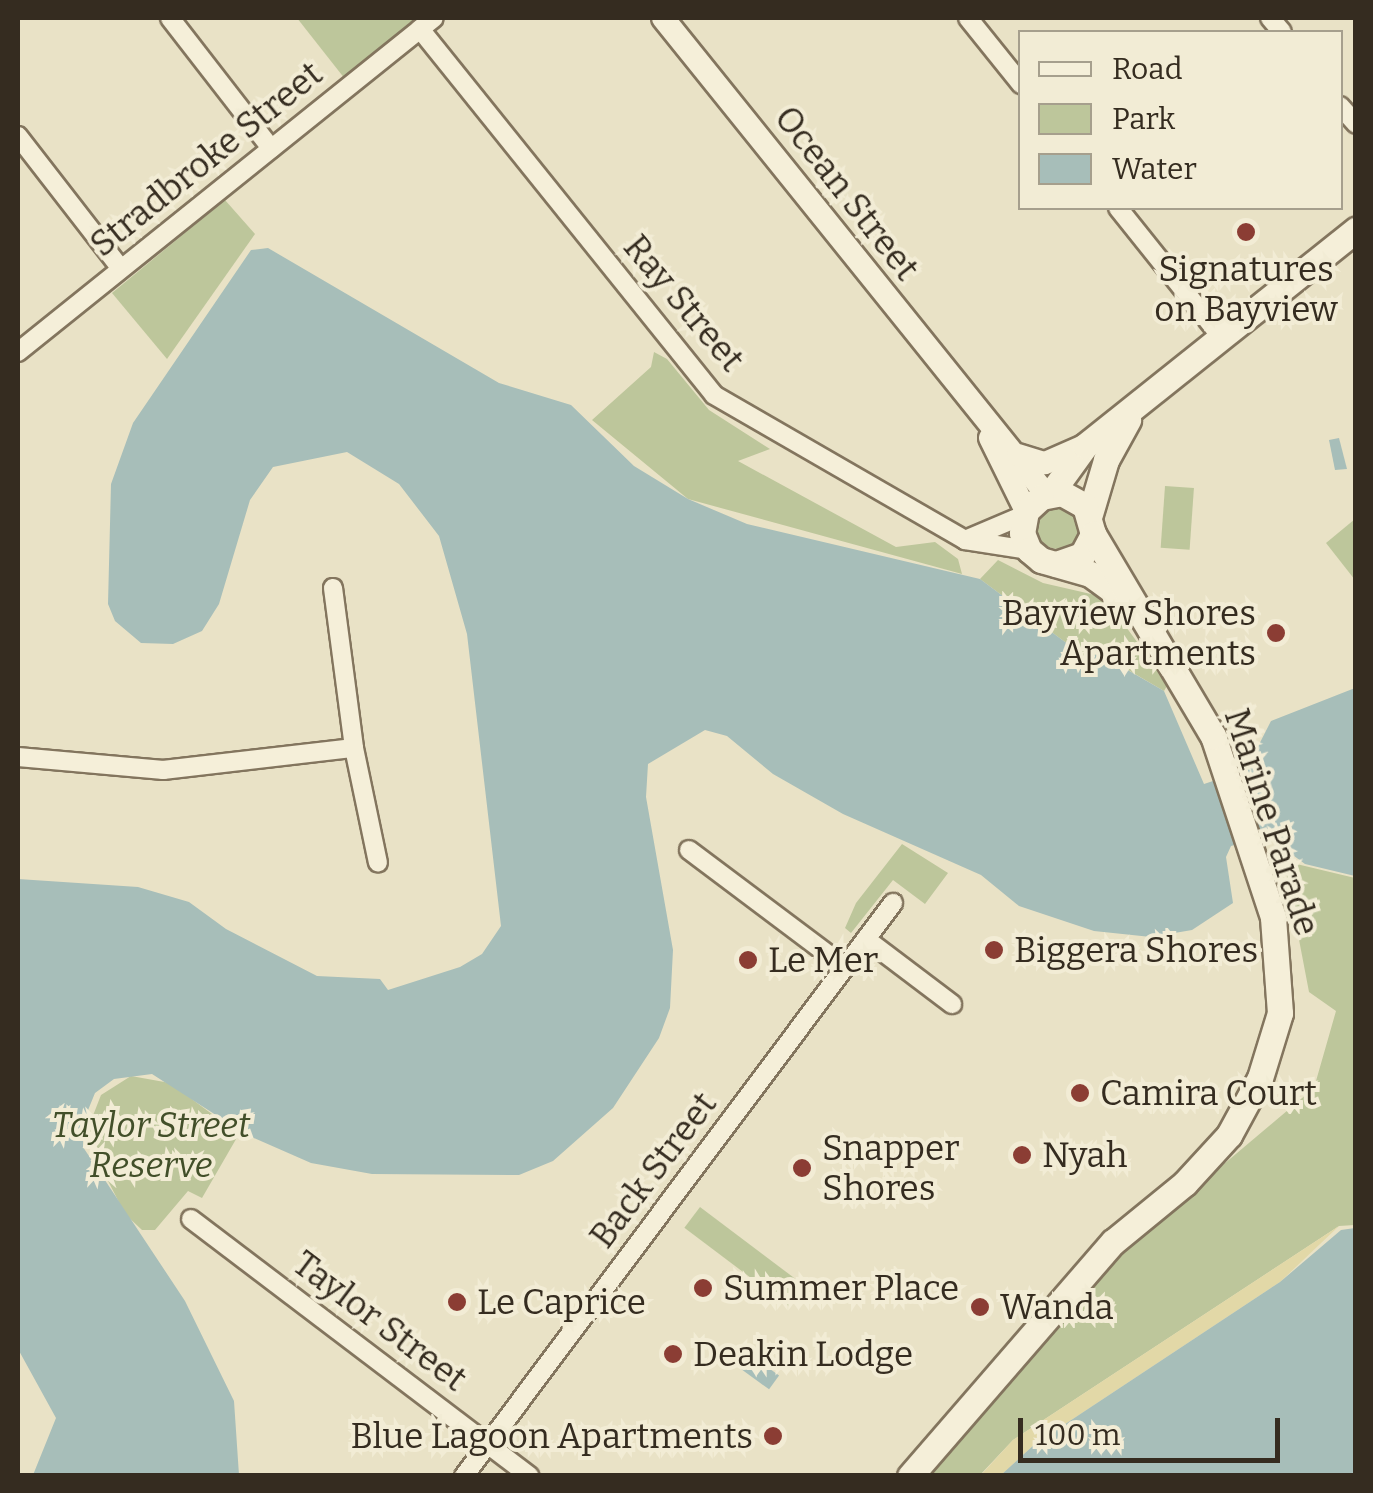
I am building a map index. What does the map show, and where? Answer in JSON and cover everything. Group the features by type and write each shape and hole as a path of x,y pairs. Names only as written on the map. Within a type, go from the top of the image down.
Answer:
{"main road":[{"path":"1136,408 1106,460 1082,555 1056,564 1029,550 1037,503 1085,446 1356,230"},
{"path":"1037,503 1078,500 1091,524"},
{"name":"Marine Parade","path":"910,1476 1113,1242 1205,1164 1245,1108 1268,1057 1281,994 1272,918 1224,770 1195,698 1137,610 1091,524"},
{"name":"Marine Parade","path":"1056,564 1090,574 1137,610"}],"street":[{"path":"170,18 271,148"},
{"name":"Ocean Street","path":"663,18 977,412 1018,456 1037,503"},
{"path":"968,18 1018,81"},
{"name":"Stradbroke Street","path":"18,352 427,23"},
{"name":"Ray Street","path":"427,23 714,395 965,540 1029,550"},
{"path":"18,136 120,269"},
{"path":"1120,210 1222,338"},
{"name":"Ocean Street","path":"977,412 1037,503"},
{"path":"1018,456 1045,463 1085,446"},
{"path":"965,540 1037,503"},
{"path":"333,588 354,748 378,863"},
{"path":"18,758 163,770 354,748"},
{"path":"690,850 845,967"},
{"name":"Back Street","path":"464,1476 893,903"},
{"path":"866,939 952,1004"},
{"name":"Taylor Street","path":"191,1218 529,1476"}],"green space":[{"path":"297,18 424,18 345,79"},
{"path":"225,200 255,234 167,359 112,293"},
{"path":"654,352 667,359 709,410 770,449 738,461 896,547 935,542 958,559 962,574 688,499 592,420 651,367"},
{"path":"1165,486 1194,488 1190,550 1161,548"},
{"path":"1058,505 1073,512 1080,527 1073,542 1058,549 1043,542 1036,527 1043,512"},
{"path":"1356,520 1355,580 1326,543"},
{"path":"998,560 1043,583 1104,597 1168,684 1164,691 1101,654 1084,656 980,579"},
{"path":"902,844 948,873 925,904 893,880 851,933 845,928 856,903"},
{"path":"1284,861 1355,878 1355,1225 1339,1226 1013,1440 980,1475 924,1476 1096,1272 1314,1088 1336,1011 1309,992"},
{"name":"Taylor Street Reserve","path":"131,1076 170,1083 239,1134 202,1198 188,1191 155,1230 142,1230 125,1214 85,1136 101,1095"},
{"path":"700,1207 805,1286 789,1307 684,1228"}],"sand":[{"path":"1339,1226 1280,1282 1035,1444 1001,1475 980,1476 1013,1440"}],"water":[{"path":"268,248 499,383 571,405 634,466 688,499 747,524 980,579 1084,656 1100,654 1164,691 1204,784 1246,770 1271,721 1355,688 1355,876 1305,864 1267,836 1231,846 1226,857 1233,903 1192,930 1151,937 1094,931 1019,906 981,875 843,814 773,774 727,736 705,730 648,764 646,797 673,950 670,1008 659,1038 613,1108 553,1161 519,1175 372,1174 311,1163 247,1135 152,1074 114,1079 95,1093 84,1120 83,1147 185,1301 234,1401 239,1475 33,1475 56,1418 18,1349 18,879 138,887 189,902 226,929 317,976 380,979 388,990 460,967 482,954 501,926 467,634 439,536 399,484 347,452 273,467 250,500 219,604 202,631 173,644 141,643 115,621 108,604 111,484 133,423 251,250"},
{"path":"1339,438 1347,469 1335,470 1329,440"},
{"path":"1355,1228 1355,1475 1001,1475 1035,1444 1280,1282 1341,1230"},
{"path":"737,1345 779,1376 769,1389 727,1359"}],"place":[{"name":"Signatures on Bayview","path":"1246,232"},
{"name":"Bayview Shores Apartments","path":"1276,633"},
{"name":"Biggera Shores","path":"994,950"},
{"name":"Le Mer","path":"748,960"},
{"name":"Camira Court","path":"1080,1093"},
{"name":"Nyah","path":"1022,1155"},
{"name":"Snapper Shores","path":"802,1168"},
{"name":"Summer Place","path":"703,1288"},
{"name":"Le Caprice","path":"457,1302"},
{"name":"Wanda","path":"980,1307"},
{"name":"Deakin Lodge","path":"673,1354"},
{"name":"Blue Lagoon Apartments","path":"773,1436"}]}
